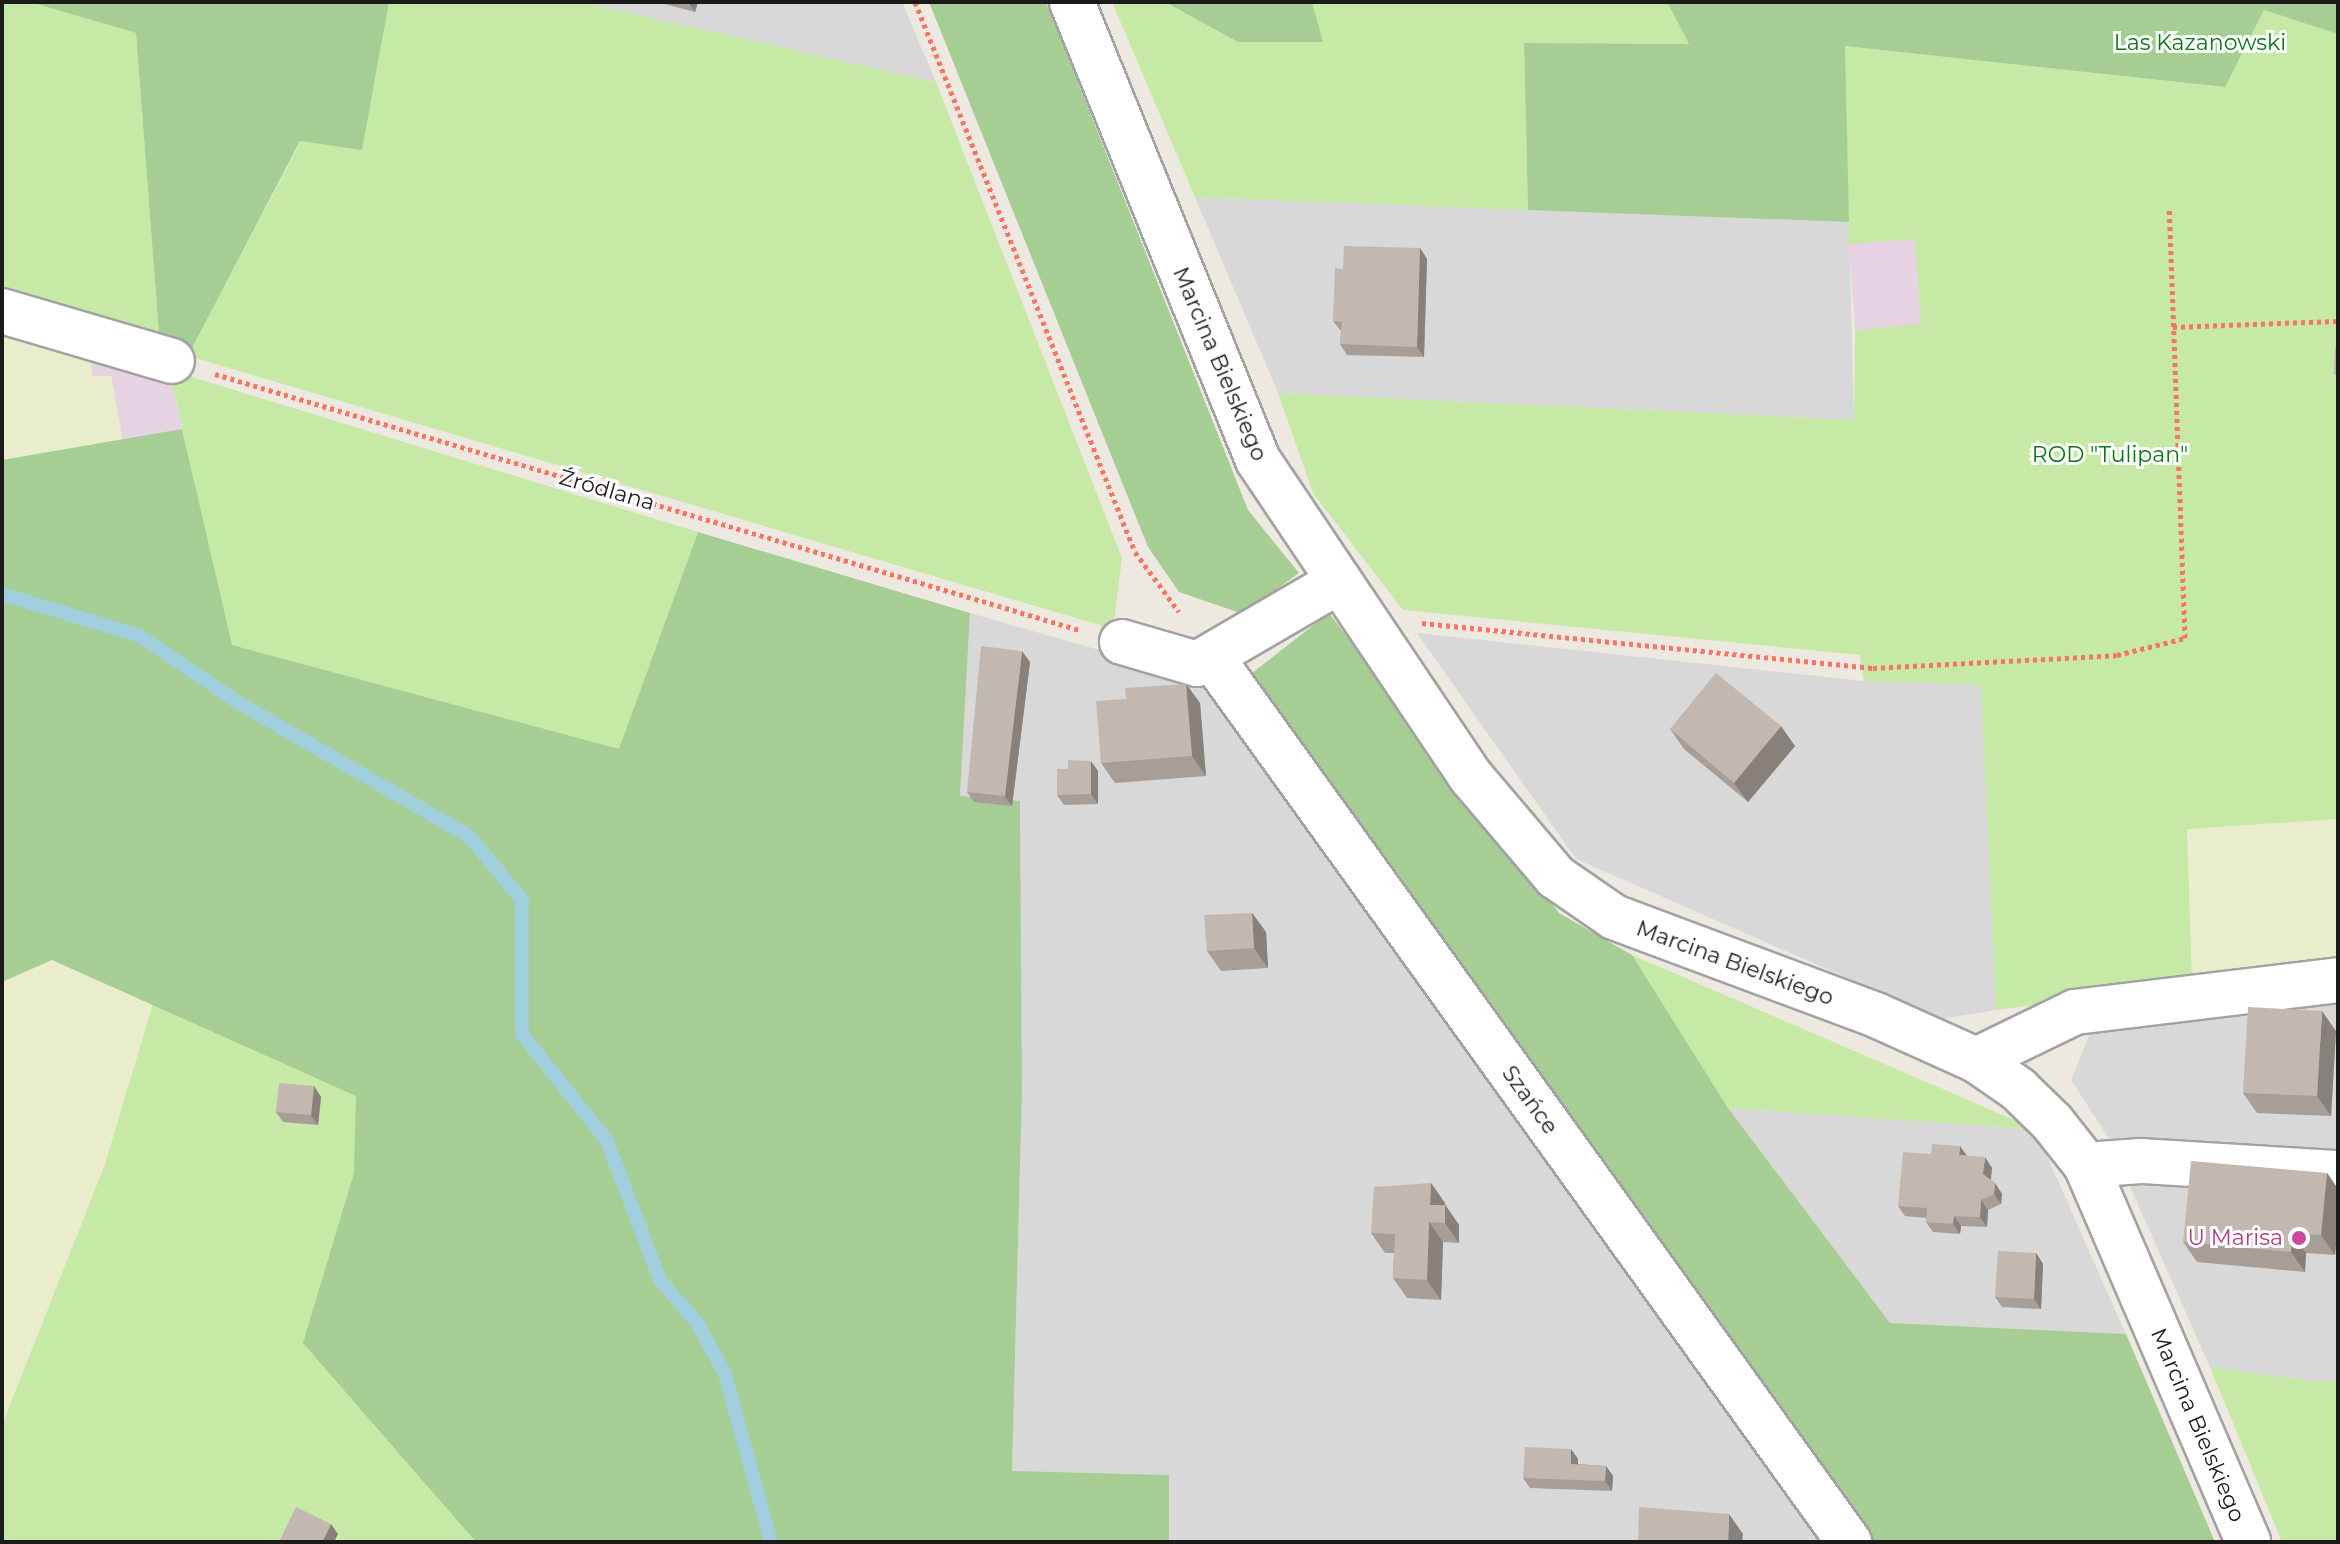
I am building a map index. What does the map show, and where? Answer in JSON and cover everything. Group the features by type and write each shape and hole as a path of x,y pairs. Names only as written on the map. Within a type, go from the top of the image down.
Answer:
{"street":[{"name":"Marcina Bielskiego","path":"1072,2 1258,460 1472,778 1556,877 1614,917 1653,936 1876,1015 1976,1060 2018,1089 2086,1165 2248,1542"},
{"path":"2,311 172,361"},
{"path":"1122,642 1197,664 1338,582"},
{"name":"Szańce","path":"1212,658 1849,1542"},
{"path":"1976,1060 2075,1012 2338,980"},
{"path":"2086,1165 2141,1161 2338,1173"}],"path":[{"path":"915,2 1135,552 1212,658"},
{"path":"1370,629 1414,622 1873,668 2117,655 2185,638 2169,210"},
{"path":"2173,327 2338,321"},
{"name":"Źródlana","path":"172,361 1122,642"}],"shaded area":[{"path":"580,2 902,2 936,82 589,6"},
{"path":"1195,197 1849,222 1854,420 1278,393"},
{"path":"1915,239 1922,325 1855,330 1849,244"},
{"path":"88,346 169,370 182,429 123,442 111,376 92,376"},
{"path":"970,613 1208,681 1828,1542 1169,1542 1169,1475 1012,1471 1022,1091 1020,802 960,796"},
{"path":"1417,633 1864,681 1982,685 1996,1010 1941,1019 1576,859"},
{"path":"2338,994 2338,1380 2320,1382 2210,1367 2108,1137 2071,1080 2091,1031"},
{"path":"1728,1108 2035,1129 2126,1334 1890,1323"}],"green space":[{"path":"2,2 30,2 136,33 160,347 2,301"},
{"path":"30,2 389,2 362,150 300,141 188,356 160,347 136,33"},
{"path":"389,2 580,2 936,82 1122,558 1113,629 188,356 301,141 362,149"},
{"path":"929,2 1046,2 1248,510 1299,573 1243,614 1179,592 1148,547"},
{"path":"1112,2 1165,2 1238,42 1322,42 1312,2 1667,2 1689,44 1524,43 1528,210 1195,197"},
{"path":"1165,2 1312,2 1323,42 1238,42"},
{"name":"Las Kazanowski","path":"1667,2 2338,2 2338,34 2264,10 2225,87 1845,46 1849,222 1528,210 1524,43 1689,44"},
{"name":"ROD \"Tulipan\"","path":"2264,10 2338,34 2338,819 2187,829 2192,984 1996,1010 1981,685 1864,681 1860,655 1403,610 1313,493 1278,393 1854,420 1855,330 1921,324 1915,239 1849,244 1845,46 2224,87"},
{"path":"2,321 88,346 92,376 111,376 123,442 2,460"},
{"path":"169,370 698,532 619,750 231,645"},
{"path":"182,429 232,645 619,749 698,532 970,613 960,796 1020,801 1022,1091 1012,1471 1169,1475 1169,1542 476,1542 303,1343 354,1173 356,1096 52,960 2,982 2,460"},
{"path":"1329,613 1559,913 1632,955 1728,1108 1890,1323 2126,1334 2215,1542 1873,1542 1247,677"},
{"path":"2338,819 2338,966 2192,984 2187,829"},
{"path":"168,954 531,1034 778,1542 2,1542 2,1425 104,1167"},
{"path":"1632,955 2035,1129 1728,1108"},
{"path":"52,960 153,1005 104,1167 2,1425 2,982"},
{"path":"2210,1367 2319,1382 2338,1380 2338,1542 2282,1542"}],"building":[{"path":"1344,246 1420,248 1417,347 1340,344 1342,322 1333,321 1335,268 1343,269"},
{"path":"2335,348 2338,348 2338,375 2334,375"},
{"path":"981,646 1022,651 1005,796 967,792"},
{"path":"1716,673 1781,726 1734,783 1670,729"},
{"path":"1186,684 1192,756 1101,763 1096,701 1126,699 1125,688"},
{"path":"1068,760 1091,761 1091,794 1057,795 1057,769 1068,769"},
{"path":"1252,913 1254,948 1207,951 1204,915"},
{"path":"2248,1007 2322,1011 2317,1096 2243,1093"},
{"path":"279,1083 314,1086 311,1115 276,1112"},
{"path":"1932,1144 1960,1146 1959,1155 1985,1157 1983,1174 1995,1183 1994,1194 1981,1200 1980,1217 1954,1216 1953,1224 1926,1222 1927,1208 1898,1206 1903,1152 1931,1154"},
{"path":"2191,1161 2327,1173 2321,1235 2292,1233 2291,1252 2183,1242"},
{"path":"1431,1183 1430,1205 1445,1205 1445,1223 1429,1222 1427,1280 1393,1278 1395,1234 1371,1233 1374,1187"},
{"path":"1998,1251 2036,1253 2034,1299 1995,1297"},
{"path":"1525,1447 1571,1449 1571,1464 1606,1466 1605,1481 1523,1478"},
{"path":"296,1507 331,1524 322,1542 279,1542"},
{"path":"1639,1507 1729,1514 1728,1542 1638,1542"}],"waterway":[{"path":"2,594 140,636 234,700 470,837 522,900 522,1034 607,1141 660,1280 698,1324 725,1374 771,1542"}],"place":[{"name":"U Marisa","path":"2299,1238"}]}
